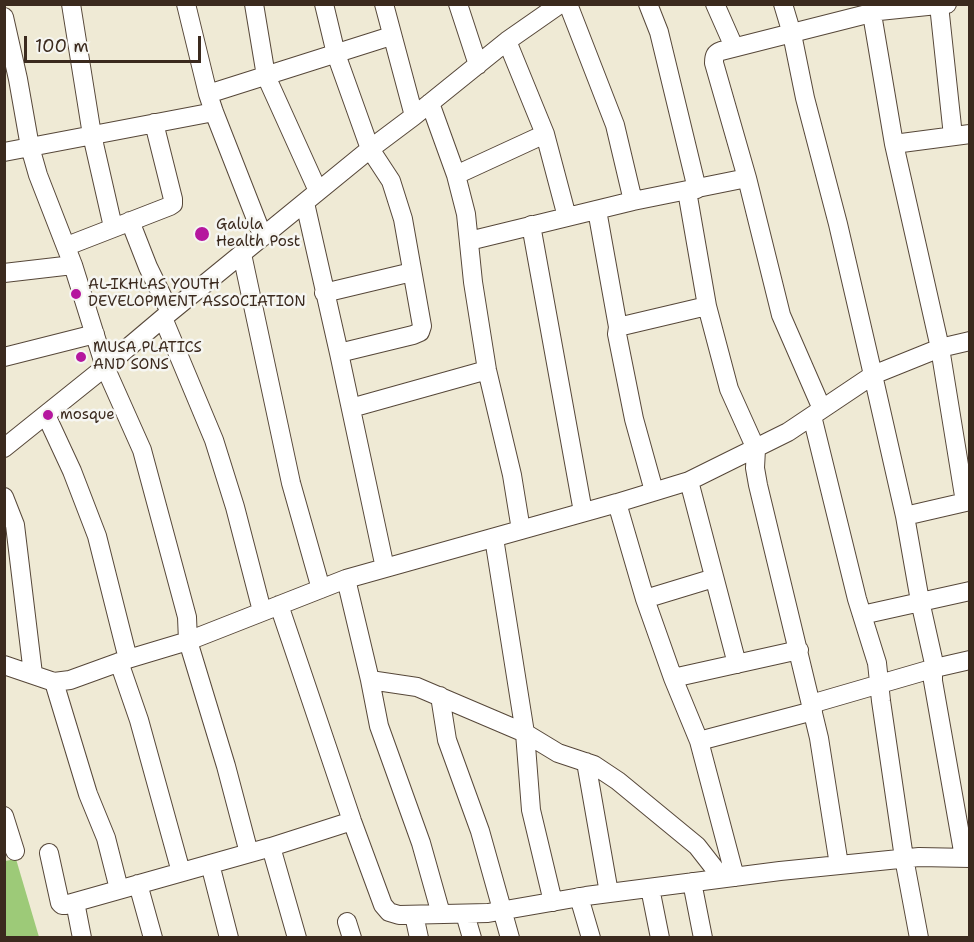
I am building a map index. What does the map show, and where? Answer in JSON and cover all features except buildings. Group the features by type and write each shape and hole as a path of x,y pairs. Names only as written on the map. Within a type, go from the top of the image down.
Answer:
{"street":[{"path":"71,4 92,135 121,224 148,267 167,315 214,440 271,608 383,905 389,912 399,915 488,913 579,897 692,882 904,858 967,857 933,681 935,668 905,516 838,224 783,4"},
{"path":"186,4 208,94 263,237"},
{"path":"254,4 266,76 312,197 324,293 385,568"},
{"path":"324,4 336,54 370,149 391,181 403,219 422,326 420,332 413,335 339,353"},
{"path":"458,4 478,64"},
{"path":"4,448 370,149 507,41 538,10 560,4"},
{"path":"568,4 615,125 633,201"},
{"path":"648,4 659,32 692,190 707,306 729,388 756,449 755,468 758,485 819,738 839,865"},
{"path":"715,4 734,47"},
{"path":"894,144 961,135 943,5 876,10 716,53 714,63 747,178 781,315 817,413 862,615 878,663 904,858 919,938"},
{"path":"390,6 391,36 414,116"},
{"path":"876,10 894,144 940,348 967,502 905,516"},
{"path":"4,16 11,80 38,175 74,264 105,367 142,450 187,617 188,641 226,766 249,854"},
{"path":"208,94 391,36"},
{"path":"507,41 545,134 567,217"},
{"path":"430,103 456,175 466,214 473,282 487,370 512,476 521,530"},
{"path":"4,153 214,112"},
{"path":"67,246 172,204 173,199 154,123"},
{"path":"456,175 545,134"},
{"path":"469,241 633,201 747,178"},
{"path":"597,210 618,327 617,334 634,419 654,491"},
{"path":"531,225 583,512"},
{"path":"242,254 291,483 321,589"},
{"path":"4,273 74,264"},
{"path":"324,293 412,272"},
{"path":"618,327 707,306"},
{"path":"4,357 95,334"},
{"path":"4,664 54,682 70,680 188,641 346,579 689,481 788,432 873,375 940,348 969,341"},
{"path":"351,408 487,370"},
{"path":"46,415 72,471 97,536 123,661 181,872"},
{"path":"689,481 737,664"},
{"path":"4,497 15,525 33,674"},
{"path":"617,503 645,599 673,678 699,741 729,878"},
{"path":"494,537 525,733 531,810 553,902"},
{"path":"645,599 714,578"},
{"path":"346,579 379,726 421,843 441,914"},
{"path":"862,615 969,591"},
{"path":"673,678 799,650"},
{"path":"699,741 812,707 879,683 969,660"},
{"path":"370,680 417,687 525,733 558,753 594,765 618,781 697,846 729,878"},
{"path":"54,682 88,794 106,838 119,889"},
{"path":"440,696 447,740 480,831 510,938"},
{"path":"586,762 609,893"},
{"path":"4,816 15,851"},
{"path":"49,853 60,903 65,905 272,848 352,821"},
{"path":"272,848 297,938"},
{"path":"210,864 229,938"},
{"path":"692,882 703,938"},
{"path":"138,884 153,938"},
{"path":"650,888 660,938"},
{"path":"579,897 591,938"},
{"path":"75,902 82,938"},
{"path":"465,914 472,938"},
{"path":"414,915 419,938"}],"green space":[{"path":"16,859 39,937 5,938 5,861"}],"place":[{"name":"Galula Health Post","path":"202,234"},
{"name":"AL-IKHLAS YOUTH DEVELOPMENT ASSOCIATION","path":"76,294"},
{"name":"MUSA PLATICS AND SONS","path":"81,357"},
{"name":"mosque","path":"48,415"}]}
